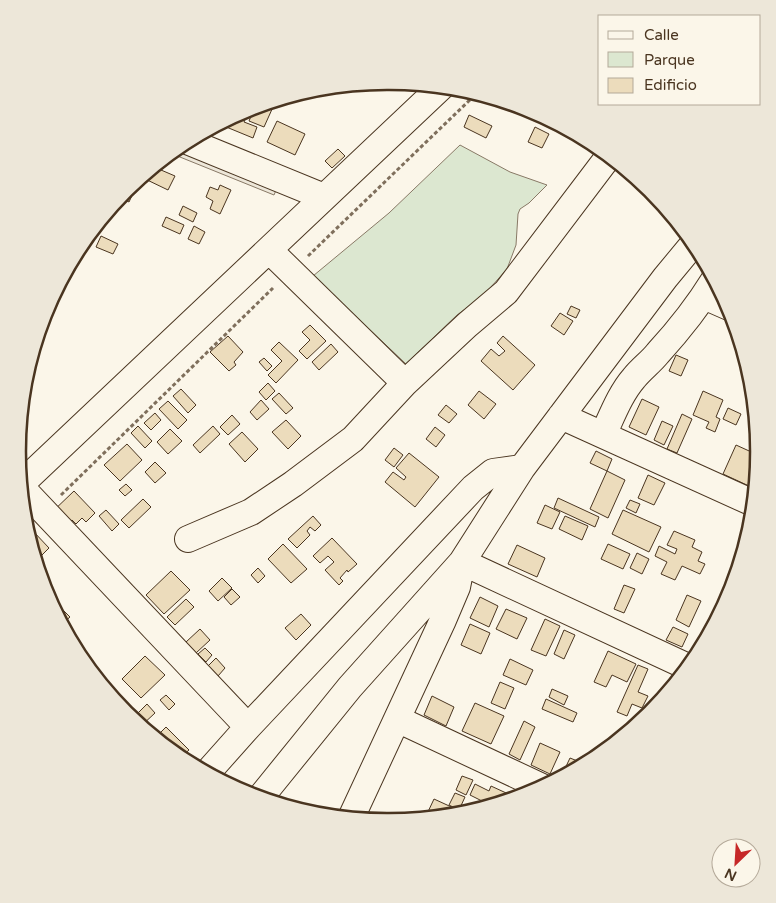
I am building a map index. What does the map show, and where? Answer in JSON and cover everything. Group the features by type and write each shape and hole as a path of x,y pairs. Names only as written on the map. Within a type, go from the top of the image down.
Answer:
{"street":[{"path":"27,480 435,93"},
{"path":"196,145 324,197"},
{"path":"188,539 251,512 293,484 353,439 405,383 467,325 506,292 604,162"},
{"path":"269,250 405,383"},
{"path":"265,792 350,686 462,562 522,468 664,278 688,250"},
{"path":"603,435 624,393 634,378 658,354 687,319 709,288"},
{"path":"561,416 747,500"},
{"path":"212,768 473,488 493,472 522,468"},
{"path":"29,494 248,727"},
{"path":"462,562 681,664"},
{"path":"355,811 443,620 457,587 462,562"},
{"path":"397,719 533,783"}],"path":[{"path":"310,254 470,99"},
{"path":"57,499 277,285"}],"green space":[{"path":"460,145 510,172 547,185 520,209 516,245 507,269 482,297 457,315 406,364 313,276 389,213"}],"shaded area":[{"path":"186,152 277,188 274,195 179,157"}],"building":[{"path":"272,109 264,127 249,121 251,117"},
{"path":"469,115 492,126 486,138 464,127"},
{"path":"245,119 244,122 257,127 253,138 227,127"},
{"path":"277,121 305,134 295,155 267,142"},
{"path":"535,127 549,134 542,148 528,142"},
{"path":"338,149 345,156 332,168 325,161"},
{"path":"161,170 175,176 168,190 148,181"},
{"path":"220,185 231,190 220,214 210,209 213,201 206,197 210,187 218,190"},
{"path":"183,206 197,213 193,222 179,215"},
{"path":"166,217 184,225 180,234 162,226"},
{"path":"194,226 205,232 199,244 188,239"},
{"path":"101,236 118,244 113,254 96,247"},
{"path":"571,306 580,310 576,318 567,314"},
{"path":"560,313 573,321 564,335 551,326"},
{"path":"310,325 326,341 307,359 299,351 310,340 302,332"},
{"path":"228,336 243,352 234,362 236,365 229,371 210,352"},
{"path":"503,336 535,365 513,390 481,361 491,349 499,356 505,351 497,343"},
{"path":"279,342 298,360 276,383 268,375 282,361 271,350"},
{"path":"331,344 338,352 319,370 312,362"},
{"path":"676,355 688,360 681,376 669,371"},
{"path":"264,358 272,366 267,371 259,362"},
{"path":"268,383 275,391 266,400 259,392"},
{"path":"181,389 196,405 188,413 173,396"},
{"path":"479,391 496,404 484,419 468,405"},
{"path":"703,391 723,400 716,417 720,419 715,432 706,428 709,422 693,415"},
{"path":"279,393 293,408 286,414 272,399"},
{"path":"642,399 659,407 646,435 629,427"},
{"path":"261,400 269,409 257,420 250,412"},
{"path":"168,401 187,420 178,429 159,409"},
{"path":"446,405 457,414 449,423 438,415"},
{"path":"728,408 741,414 736,425 723,419"},
{"path":"155,413 161,420 151,430 144,423"},
{"path":"682,414 692,419 677,453 667,449"},
{"path":"232,415 240,424 228,435 220,427"},
{"path":"286,420 301,436 288,449 272,432"},
{"path":"662,421 673,426 664,445 654,440"},
{"path":"138,426 152,441 145,448 131,433"},
{"path":"213,426 220,434 200,453 193,445"},
{"path":"435,427 445,435 436,447 426,439"},
{"path":"170,429 182,441 168,454 157,442"},
{"path":"242,432 258,449 245,462 229,444"},
{"path":"127,444 142,460 120,481 104,465"},
{"path":"736,445 750,451 748,486 723,474"},
{"path":"394,448 403,455 394,467 385,460"},
{"path":"596,451 612,459 607,471 590,463"},
{"path":"409,453 439,477 415,507 385,482 393,472 404,480 406,477 396,468"},
{"path":"155,462 166,473 155,483 145,472"},
{"path":"607,471 625,480 608,518 590,509"},
{"path":"648,475 665,483 654,505 638,498"},
{"path":"126,484 132,490 125,496 119,490"},
{"path":"74,491 95,513 86,522 82,518 76,524 72,520 63,528 50,514"},
{"path":"558,498 599,517 595,527 554,508"},
{"path":"143,499 151,507 129,528 121,520"},
{"path":"630,500 640,504 636,513 626,508"},
{"path":"545,505 560,512 552,529 537,523"},
{"path":"106,510 119,524 112,531 99,516"},
{"path":"623,510 661,527 649,552 612,534"},
{"path":"313,516 321,525 315,531 310,527 307,531 310,535 297,548 288,539"},
{"path":"565,516 588,526 582,540 559,529"},
{"path":"674,531 695,540 692,547 702,552 698,561 705,564 700,574 682,566 675,580 661,574 667,562 655,556 659,546 675,554 677,549 667,545"},
{"path":"36,534 49,548 42,555"},
{"path":"332,538 357,564 348,572 347,570 340,578 343,581 339,585 325,570 334,562 328,556 320,563 313,556"},
{"path":"283,544 307,569 291,583 268,559"},
{"path":"608,544 630,554 623,569 601,559"},
{"path":"517,545 545,558 537,577 508,564"},
{"path":"637,553 649,559 642,574 630,568"},
{"path":"258,568 265,576 258,583 251,575"},
{"path":"171,571 190,590 164,614 146,595"},
{"path":"222,578 232,588 218,601 209,591"},
{"path":"624,585 635,589 624,613 614,609"},
{"path":"232,589 240,597 231,605 224,597"},
{"path":"687,595 701,601 689,627 676,620"},
{"path":"480,597 498,606 489,627 470,618"},
{"path":"186,599 194,607 175,625 167,617"},
{"path":"506,609 527,618 517,639 496,629"},
{"path":"301,614 311,625 296,640 285,628"},
{"path":"545,619 560,626 546,656 531,650"},
{"path":"470,624 490,633 481,654 461,645"},
{"path":"673,627 688,634 682,647 666,640"},
{"path":"200,629 210,640 196,653 186,642"},
{"path":"564,630 575,635 564,659 554,654"},
{"path":"205,648 212,655 206,662 198,654"},
{"path":"608,651 636,664 627,682 612,675 606,687 594,682"},
{"path":"145,656 165,675 141,698 122,679"},
{"path":"216,658 225,668 218,676 208,666"},
{"path":"510,659 533,670 526,685 503,675"},
{"path":"638,665 648,669 638,692 648,696 642,708 632,704 627,716 617,712"},
{"path":"500,682 514,688 505,709 491,703"},
{"path":"552,689 568,696 564,705 549,697"},
{"path":"166,695 175,704 169,710 160,700"},
{"path":"432,696 454,707 446,726 424,715"},
{"path":"546,699 577,713 573,722 542,709"},
{"path":"475,703 504,716 491,744 462,731"},
{"path":"147,704 155,713 147,721 138,713"},
{"path":"524,721 535,727 520,760 509,754"},
{"path":"166,727 189,750 187,752 161,732"},
{"path":"540,743 560,752 550,774 531,765"},
{"path":"570,758 576,760 569,765 566,767"},
{"path":"462,776 473,780 466,795 456,790"},
{"path":"475,784 489,791 491,786 506,793 482,801 470,795"},
{"path":"455,793 465,797 461,806 453,807 449,805"},
{"path":"434,799 452,807 435,810 429,811"}]}
